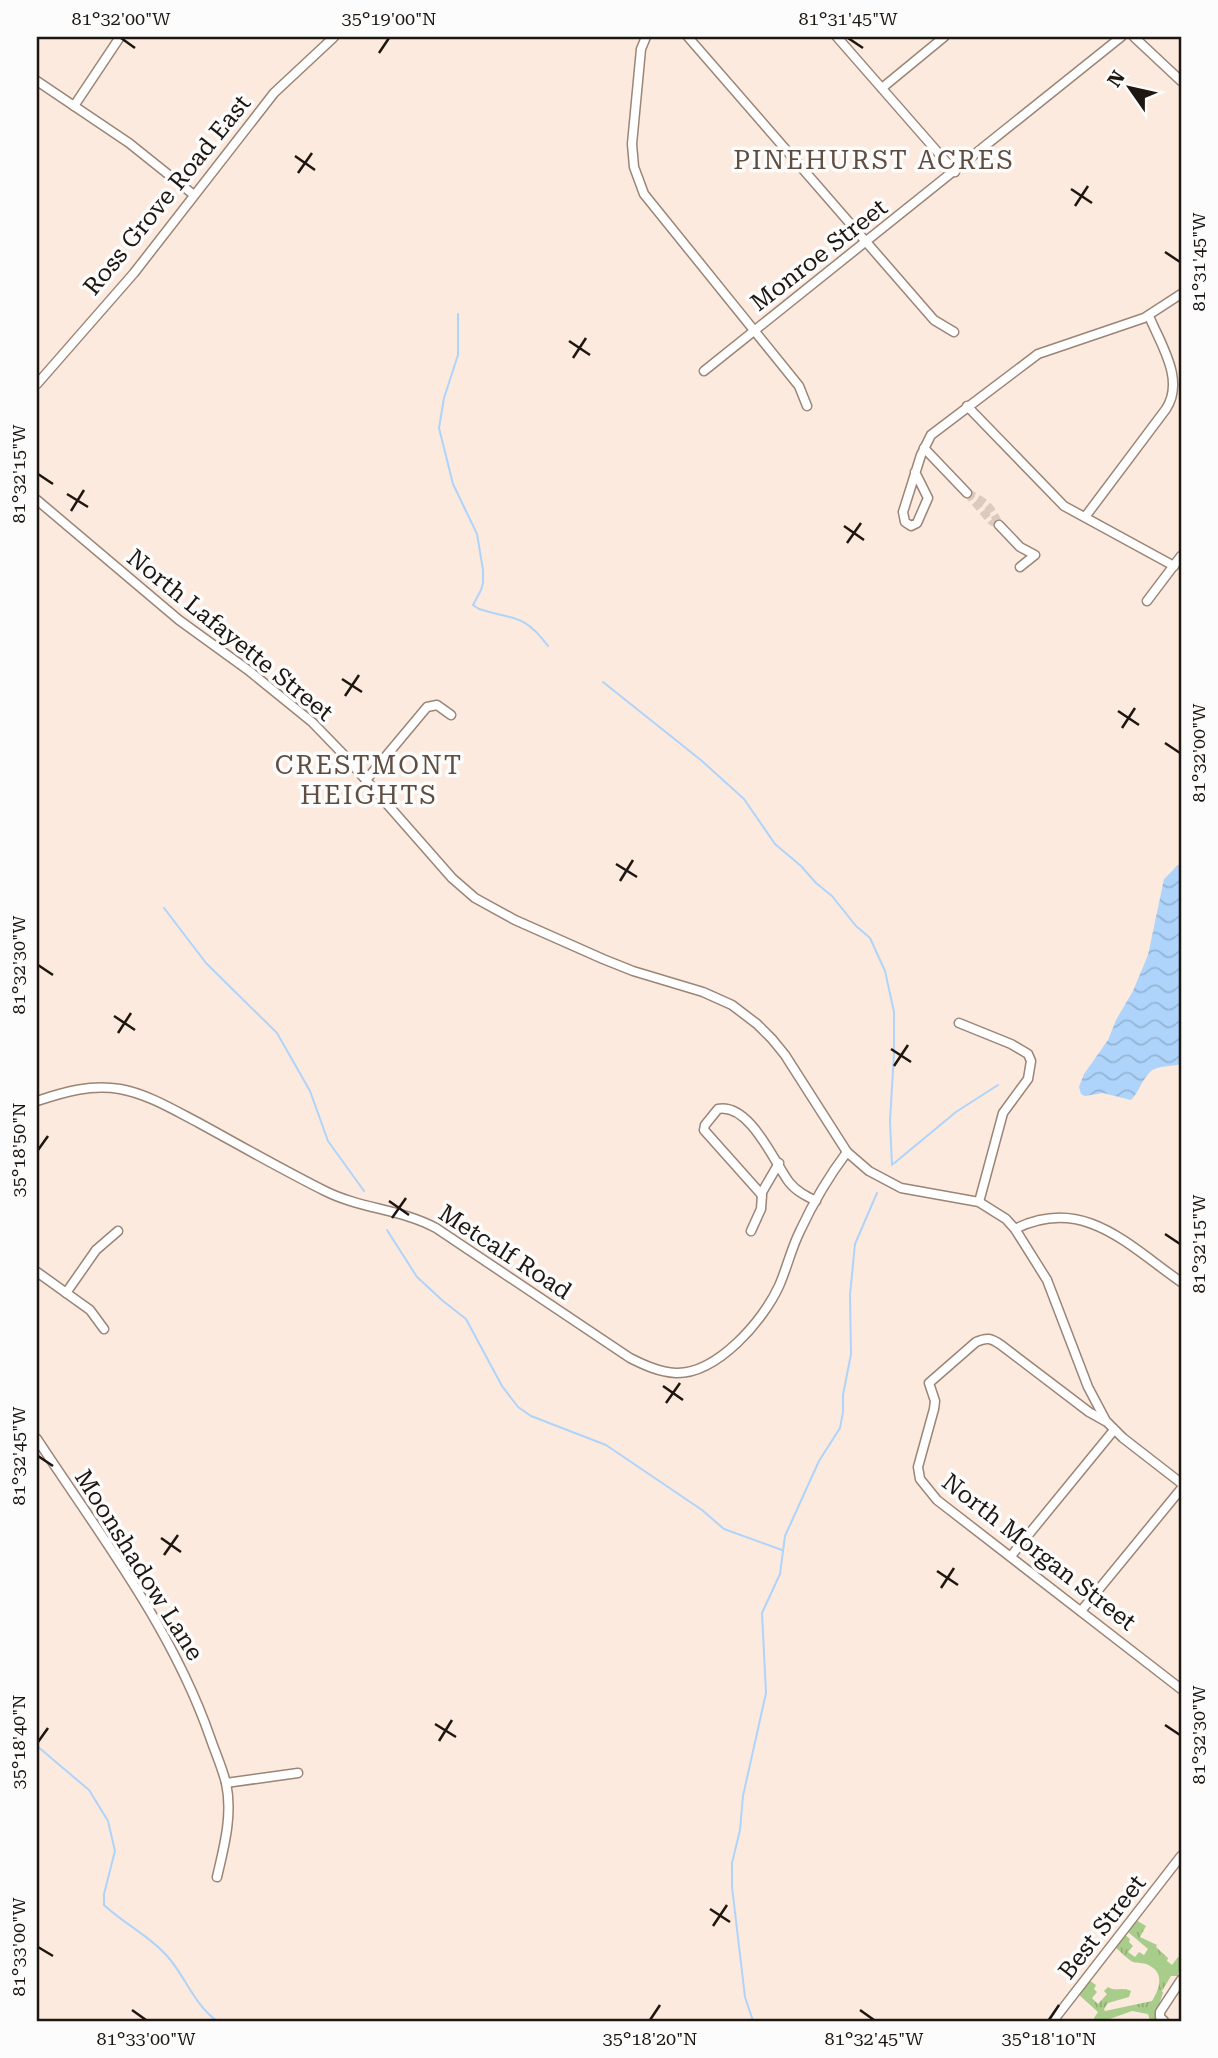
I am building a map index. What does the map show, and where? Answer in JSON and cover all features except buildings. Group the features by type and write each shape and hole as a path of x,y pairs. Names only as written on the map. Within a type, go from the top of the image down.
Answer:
{"street":[{"path":"74,106 120,37"},
{"name":"Ross Grove Road East","path":"37,384 134,273 274,93 334,37"},
{"path":"646,37 641,49 632,130 632,160 636,176 650,202 799,386 807,406"},
{"path":"688,37 934,320 954,332"},
{"path":"837,37 955,172"},
{"path":"882,88 944,37"},
{"name":"Monroe Street","path":"704,371 1121,37"},
{"path":"1134,37 1181,80"},
{"path":"37,81 129,143 194,195"},
{"path":"914,476 928,498 914,526 905,522 903,515 914,476 930,435 1038,354 1149,316 1181,294"},
{"path":"1085,517 1166,409 1174,392 1173,377 1149,316"},
{"path":"967,406 1056,499 1174,566"},
{"path":"924,448 967,493"},
{"name":"North Lafayette Street","path":"37,500 179,620 248,670 312,722 438,864 475,898 603,959 704,992 745,1014 785,1055 848,1152 869,1171 891,1184 979,1202 998,1213 1015,1229 1047,1280 1088,1387 1106,1421 1181,1483"},
{"path":"999,525 1020,547"},
{"path":"1147,601 1181,555"},
{"path":"366,780 427,707 437,705 451,715"},
{"path":"959,1023 1011,1044 1028,1054 1031,1061 1028,1079 1003,1113 979,1202"},
{"name":"Metcalf Road","path":"37,1101 84,1088 120,1089 141,1095 178,1112 326,1192 355,1204 416,1218 436,1228 630,1358 665,1372 688,1371 718,1358 740,1341 761,1317 778,1288 793,1246 816,1201 848,1152"},
{"path":"761,1194 705,1132 705,1125 718,1109 734,1111 761,1138 792,1186 816,1201"},
{"path":"751,1231 761,1209 761,1194 779,1163"},
{"path":"1015,1229 1042,1217 1070,1217 1086,1221 1104,1229 1181,1282"},
{"path":"66,1293 96,1250 118,1231"},
{"path":"37,1272 90,1310 104,1329"},
{"name":"North Morgan Street","path":"1106,1421 1089,1412 990,1338 976,1342 929,1383 935,1401 919,1456 920,1479 937,1500 1181,1689"},
{"path":"1011,1556 1114,1430"},
{"name":"Moonshadow Lane","path":"37,1439 162,1630 194,1692 226,1783 228,1812 218,1877"},
{"path":"1081,1611 1181,1489"},
{"path":"226,1783 298,1773"},
{"name":"Best Street","path":"1053,2021 1181,1856"},
{"path":"1162,2019 1160,2012 1181,1980"}],"green space":[{"path":"1136,1920 1146,1926 1140,1937 1157,1945 1168,1958 1167,1961 1172,1965 1178,1957 1181,1958 1178,1976 1171,1976 1162,1991 1157,2011 1161,2021 1150,2021 1148,2014 1132,2011 1104,2021 1092,2021 1098,2012 1078,1994 1089,1980 1096,1985 1094,1989 1097,1992 1092,1998 1098,2004 1107,1994 1104,1991 1108,1987 1131,1991 1129,1997 1108,2003 1105,2011 1152,2001 1157,1992 1159,1978 1155,1969 1133,1962 1115,1947 1125,1935 1133,1946 1128,1952 1135,1957 1139,1952 1144,1955 1148,1949 1128,1932"}],"water":[{"path":"1181,865 1181,1064 1153,1070 1131,1100 1103,1093 1085,1096 1081,1094 1079,1087 1084,1074 1108,1040 1133,991 1148,955 1164,879"}],"waterway":[{"path":"458,314 458,355 444,398 439,428 453,484 477,534 483,583 473,605 525,623 548,646"},
{"path":"603,682 702,761 744,799 775,844 832,896 856,926 870,938 885,971 894,1012 890,1121 892,1165 956,1112 998,1085"},
{"path":"164,908 206,963 277,1033 310,1091 328,1141 364,1191"},
{"path":"753,2021 745,1997 732,1887 732,1863 740,1830 743,1796 766,1693 762,1613 780,1574 785,1536 819,1461 840,1428 851,1354 850,1295 855,1244 877,1193"},
{"path":"387,1230 417,1277 466,1319 502,1386 518,1407 531,1416 606,1445 702,1510 724,1529 782,1550"},
{"path":"37,1746 89,1790 108,1821 115,1851 104,1894 104,1905 161,1949 202,2007 217,2021"}],"tunnel":[{"path":"967,493 987,505 999,525"},
{"path":"967,493 991,521 999,525"}],"district":[{"name":"PINEHURST ACRES","path":"874,160"},
{"name":"CRESTMONT HEIGHTS","path":"369,780"}]}
